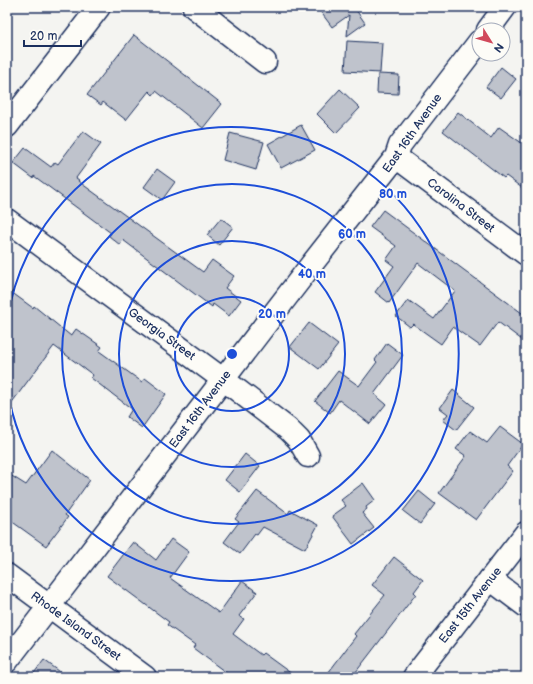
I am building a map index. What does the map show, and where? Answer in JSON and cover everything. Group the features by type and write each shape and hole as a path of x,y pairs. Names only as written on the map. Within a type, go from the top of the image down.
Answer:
{"street":[{"path":"7,126 99,7"},
{"path":"194,7 265,62"},
{"path":"494,22 505,7"},
{"name":"East 16th Avenue","path":"7,661 50,607 223,379 396,157 400,145 471,52"},
{"name":"Carolina Street","path":"396,157 526,254"},
{"name":"Georgia Street","path":"7,220 223,379 291,432 299,440 308,456"},
{"name":"East 15th Avenue","path":"414,677 526,533"},
{"name":"Rhode Island Street","path":"7,575 145,677"},
{"path":"490,579 526,606"}],"building":[{"path":"317,7 360,7 356,10 365,23 347,36 349,15 332,27"},
{"path":"134,35 222,104 203,128 156,91 153,95 149,91 126,120 103,102 101,105 87,95"},
{"path":"347,41 382,43 380,73 345,71"},
{"path":"501,67 516,79 501,98 486,87"},
{"path":"378,74 399,75 398,94 377,93"},
{"path":"340,89 360,108 336,133 317,114"},
{"path":"458,112 491,138 499,127 526,146 526,191 506,176 504,178 443,131"},
{"path":"301,125 315,150 281,168 268,144"},
{"path":"83,131 101,144 76,178 79,180 78,181 203,272 212,260 234,276 225,288 241,300 229,316 213,304 212,307 123,240 120,245 109,236 111,233 34,176 33,178 13,163 25,148 51,167 55,162 58,164"},
{"path":"230,133 264,142 256,170 223,160"},
{"path":"157,169 175,182 162,200 144,187"},
{"path":"383,210 526,316 526,343 498,322 480,346 453,327 441,344 413,324 410,327 396,316 408,300 434,319 455,291 418,263 389,303 375,292 394,266 386,260 396,246 370,227"},
{"path":"221,218 233,227 219,245 207,235"},
{"path":"7,289 33,308 34,306 71,336 76,329 102,347 99,351 142,382 145,378 166,394 142,428 127,417 132,409 91,378 93,375 54,346 7,409"},
{"path":"309,323 338,345 319,369 290,347"},
{"path":"387,343 403,355 374,394 386,404 370,424 339,400 330,413 315,401 338,371 359,386 377,362 375,360"},
{"path":"453,390 474,407 456,430 443,420 448,414 440,408"},
{"path":"500,427 523,444 507,466 513,471 476,520 439,493 466,456 456,449 470,431 487,443"},
{"path":"52,450 90,480 65,515 68,517 46,546 7,518 7,473 26,485"},
{"path":"245,454 260,466 240,492 225,480"},
{"path":"363,483 375,500 366,507 367,509 362,513 374,528 353,544 332,516 346,506 341,500"},
{"path":"257,491 288,514 290,510 318,525 305,549 263,527 257,535 255,534 240,554 224,542 239,522 235,519"},
{"path":"419,491 435,504 420,524 403,511"},
{"path":"171,539 189,552 170,578 219,613 242,581 257,592 239,616 244,619 233,634 261,655 263,653 296,677 232,677 193,648 195,645 167,625 169,622 107,576 133,542 156,560"},
{"path":"394,557 423,580 414,592 416,594 352,677 325,677 356,636 354,634 385,595 372,585"},
{"path":"44,660 67,677 31,677"}]}
